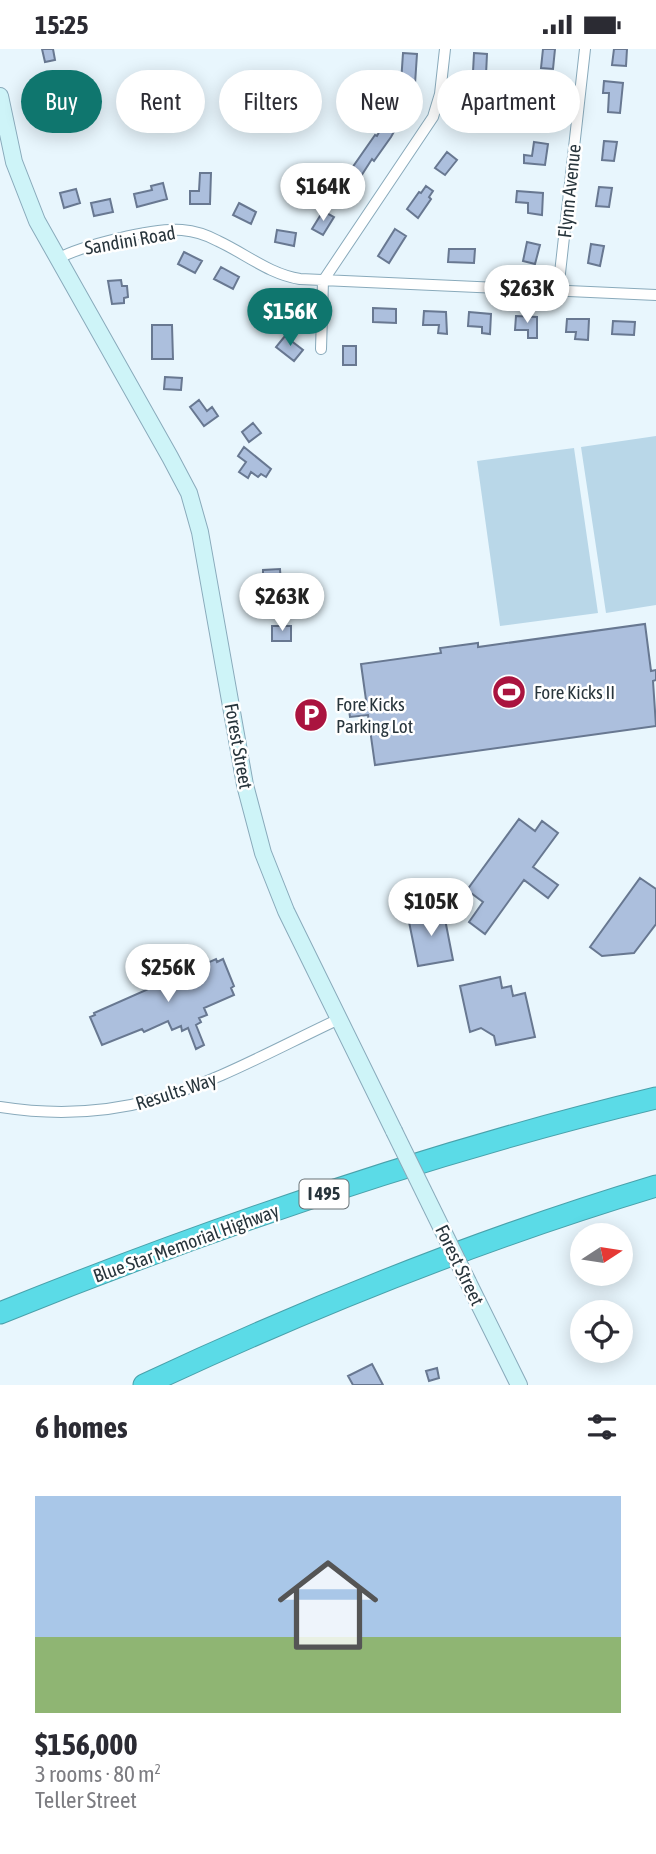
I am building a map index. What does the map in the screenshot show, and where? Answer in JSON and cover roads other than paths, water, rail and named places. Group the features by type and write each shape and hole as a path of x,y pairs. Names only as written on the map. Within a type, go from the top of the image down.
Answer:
{"highway":[{"name":"Blue Star Memorial Highway","path":"0,1313 134,1261 356,1183 528,1132 656,1098"},
{"path":"144,1385 293,1317 393,1277 514,1232 656,1187"}],"main road":[{"name":"Forest Street","path":"0,96 9,143 21,183 37,221 189,493 205,551 245,785 260,841 281,899 519,1385"}],"street":[{"path":"321,349 323,281 433,117 440,94 445,49"},
{"name":"Flynn Avenue","path":"558,291 585,49"},
{"name":"Sandini Road","path":"57,259 87,246 162,231 182,230 215,239 278,274 300,279 656,295"},
{"name":"Results Way","path":"0,1107 42,1112 83,1112 148,1103 204,1084 339,1019"}],"place":[{"name":"Fore Kicks II","path":"509,692"},
{"name":"Fore Kicks Parking Lot","path":"311,715"}]}
